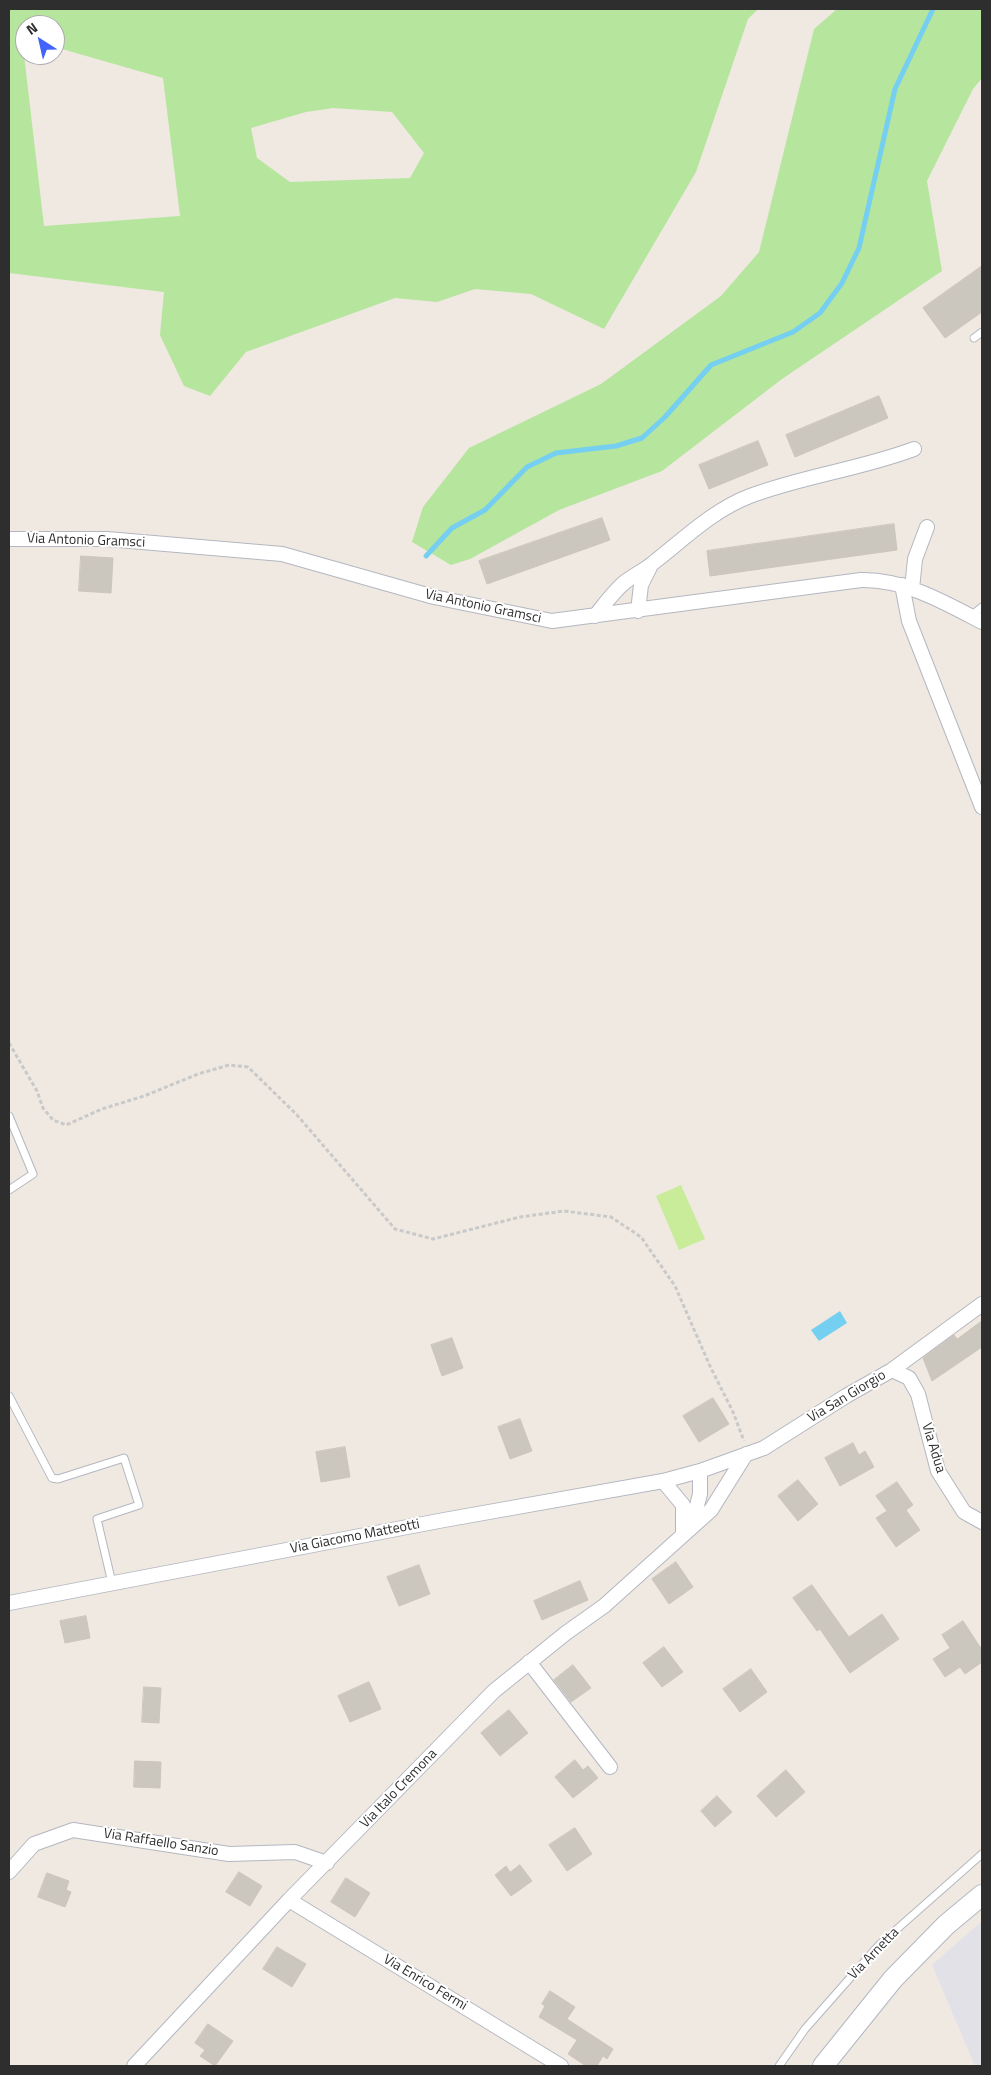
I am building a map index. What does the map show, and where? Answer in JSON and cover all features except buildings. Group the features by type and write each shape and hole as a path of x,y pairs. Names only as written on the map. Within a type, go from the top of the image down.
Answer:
{"main road":[{"path":"823,2066 893,1980 946,1925 982,1895"}],"street":[{"path":"595,616 624,582 652,564 686,535 721,511 748,496 885,460 914,448"},
{"path":"927,527 907,587 909,621 982,807"},
{"name":"Via Antonio Gramsci","path":"9,538 107,539 282,554 434,597 552,622 861,580 882,580 907,587 976,619"},
{"path":"638,611 641,585 652,564"},
{"name":"Via San Giorgio","path":"700,1471 745,1448 764,1448 846,1396 892,1370 982,1304"},
{"name":"Via Adua","path":"892,1370 909,1378 918,1394 938,1471 964,1512 982,1522"},
{"name":"Via Italo Cremona","path":"134,2066 289,1900 494,1691 632,1583 710,1510 745,1448"},
{"path":"688,1529 700,1494 700,1471"},
{"name":"Via Giacomo Matteotti","path":"9,1602 663,1481 700,1471"},
{"path":"663,1481 683,1505 688,1529"},
{"path":"529,1662 610,1767"},
{"name":"Via Raffaello Sanzio","path":"9,1872 34,1844 73,1830 229,1854 295,1852 327,1863"},
{"name":"Via Enrico Fermi","path":"289,1900 561,2066"}],"lane":[{"path":"974,338 982,332"},
{"path":"976,619 982,608"},
{"path":"9,1116 33,1174 9,1190"},
{"path":"9,1396 52,1478 58,1479 124,1458 139,1505 96,1519 112,1583"},
{"name":"Via Arnetta","path":"779,2066 805,2029 880,1944 982,1854"}],"path":[{"path":"9,1042 37,1091 44,1108 53,1120 66,1125 102,1108 144,1096 229,1064 248,1067 297,1115 396,1229 433,1239 520,1217 564,1211 611,1217 641,1236 675,1286 710,1366 733,1412 745,1448"}],"shaded area":[{"path":"982,1921 982,2066 975,2066 932,1965"}],"green space":[{"path":"9,9 758,9 748,19 696,172 604,329 531,294 475,289 437,302 395,298 246,352 210,396 184,386 160,335 164,292 9,273","holes":["15,15 65,15 65,50 163,78 180,216 44,226 25,65 15,65","333,108 392,112 424,153 410,178 290,182 257,158 251,128 306,112"]},
{"path":"837,9 982,9 982,78 973,89 927,181 942,271 782,379 662,471 559,510 470,559 451,565 412,542 423,507 469,448 601,384 721,296 759,252 814,29"},
{"path":"681,1185 705,1239 679,1250 656,1196"}],"water":[{"path":"840,1311 847,1323 819,1341 811,1330"}],"waterway":[{"path":"426,556 452,528 485,510 527,467 556,453 616,446 642,438 665,417 711,365 793,332 820,313 842,283 859,248 895,89 933,9"}]}
